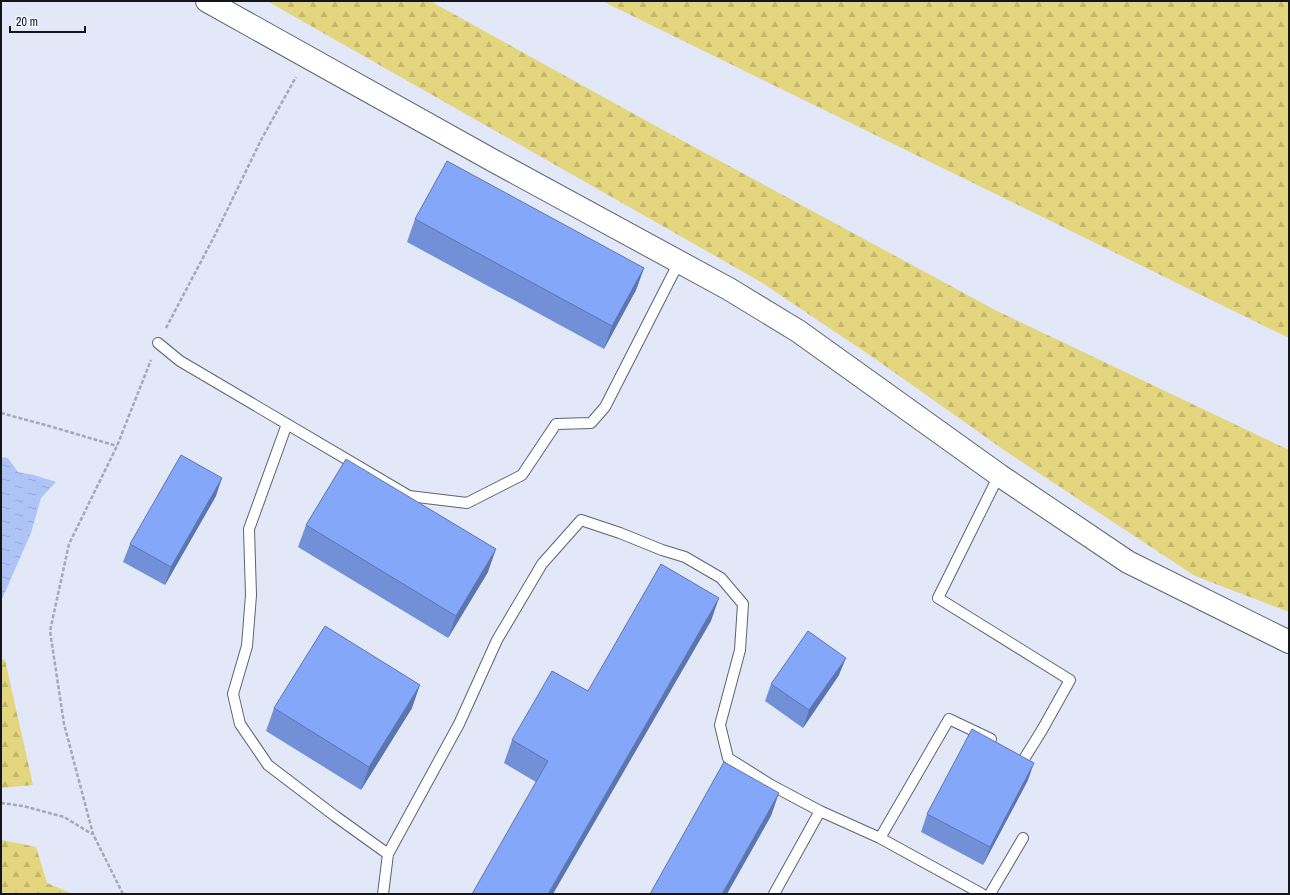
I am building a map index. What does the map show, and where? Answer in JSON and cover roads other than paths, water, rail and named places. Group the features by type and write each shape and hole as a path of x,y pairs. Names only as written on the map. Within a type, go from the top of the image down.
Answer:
{"street":[{"path":"207,1 729,290 798,331 999,475 1128,562 1289,642"}],"lane":[{"path":"158,343 180,361 409,496 467,503 522,474 556,424 591,423 605,407 679,262"},
{"path":"287,424 249,529 252,595 247,646 232,694 240,724 268,765 388,854"},
{"path":"999,475 938,598 1070,680 1024,759"},
{"path":"383,894 388,854 459,724 497,640 542,564 581,520 685,557 721,578 743,604 740,650 720,725 728,758 771,785 820,811 880,838 982,894"},
{"path":"880,838 949,719 991,739"},
{"path":"774,894 820,811"},
{"path":"990,894 1023,838"}],"water":[{"path":"1,457 8,458 18,472 56,482 41,498 31,533 2,599"}]}
